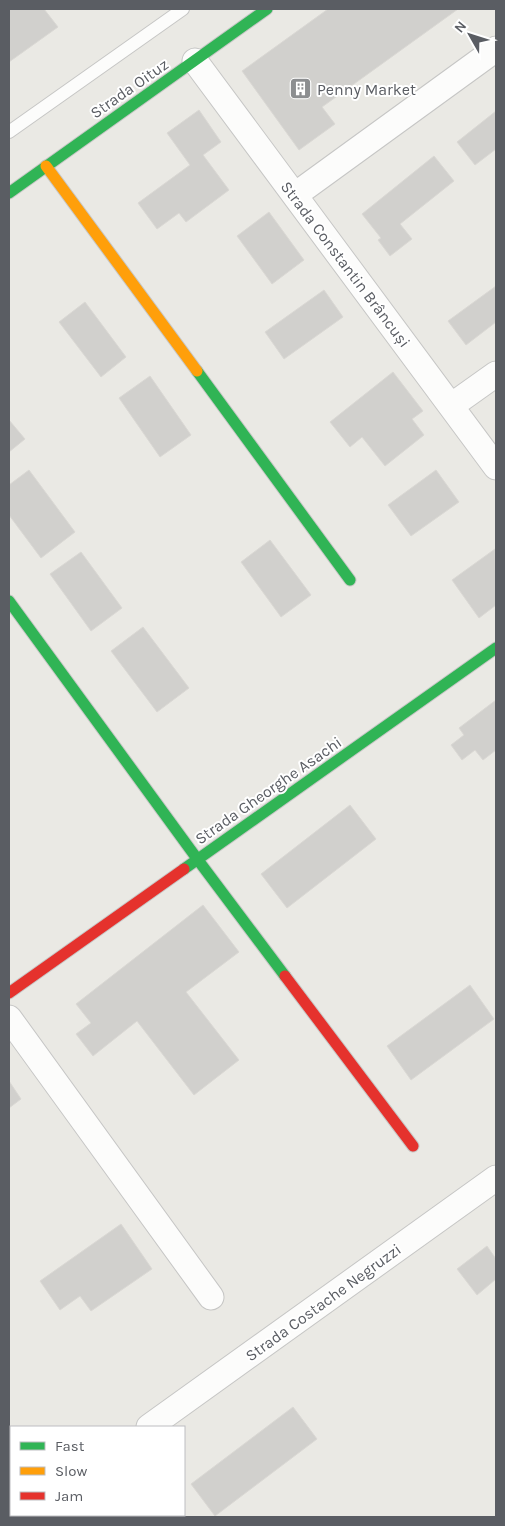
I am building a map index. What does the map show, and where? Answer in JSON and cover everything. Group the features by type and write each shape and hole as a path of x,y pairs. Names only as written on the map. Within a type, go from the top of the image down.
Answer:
{"street":[{"name":"Strada Oituz","path":"9,193 267,9"},
{"path":"295,195 496,49"},
{"name":"Strada Constantin Brâncuși","path":"195,61 496,467"},
{"path":"46,166 350,580"},
{"path":"451,406 496,374"},
{"name":"Strada Gheorghe Asachi","path":"9,601 198,860 496,648"},
{"path":"9,993 198,860 413,1146"},
{"path":"9,1018 211,1296"},
{"name":"Strada Costache Negruzzi","path":"150,1426 496,1178"}],"lane":[{"path":"9,132 184,9"}],"building":[{"path":"9,9 44,9 58,27 9,62"},
{"name":"Penny Market","path":"328,9 458,9 322,107 335,124 299,150 242,71"},
{"path":"199,110 221,142 203,155 229,190 186,222 179,213 157,229 138,203 190,165 167,133"},
{"path":"496,111 496,149 475,165 457,142"},
{"path":"434,156 454,181 400,224 412,239 390,256 378,240 381,238 362,214"},
{"path":"269,212 304,260 272,284 237,236"},
{"path":"496,286 496,322 466,345 448,321"},
{"path":"324,290 343,317 284,359 265,332"},
{"path":"85,302 126,357 101,377 59,322"},
{"path":"393,372 423,411 412,419 424,435 385,466 362,437 350,447 330,422"},
{"path":"150,376 191,435 160,457 119,398"},
{"path":"9,420 25,439 9,452"},
{"path":"29,470 75,532 41,558 9,515 9,485"},
{"path":"436,470 459,502 411,536 388,505"},
{"path":"270,540 311,595 281,617 241,562"},
{"path":"495,549 496,605 479,618 452,580"},
{"path":"81,552 122,608 91,631 50,574"},
{"path":"143,627 189,688 157,712 111,651"},
{"path":"496,700 496,750 483,760 475,750 462,760 451,745 464,735 459,728"},
{"path":"350,805 376,839 287,908 261,874"},
{"path":"203,905 239,952 186,992 239,1060 194,1095 137,1021 93,1056 76,1034 91,1023 76,1004"},
{"path":"470,985 494,1019 411,1080 387,1046"},
{"path":"9,1081 21,1099 9,1108"},
{"path":"121,1224 152,1269 91,1311 80,1296 60,1310 40,1281"},
{"path":"487,1246 496,1259 496,1279 477,1295 457,1269"},
{"path":"293,1407 317,1439 215,1516 191,1484"}],"traffic: fast":[{"path":"9,193 267,9"},
{"path":"197,371 350,580"},
{"path":"9,601 285,976"},
{"path":"184,869 496,648"}],"traffic: slow":[{"path":"46,166 197,371"}],"traffic: jam":[{"path":"9,993 184,869"},
{"path":"285,976 413,1146"}],"place":[{"name":"Penny Market","path":"301,89"}]}
